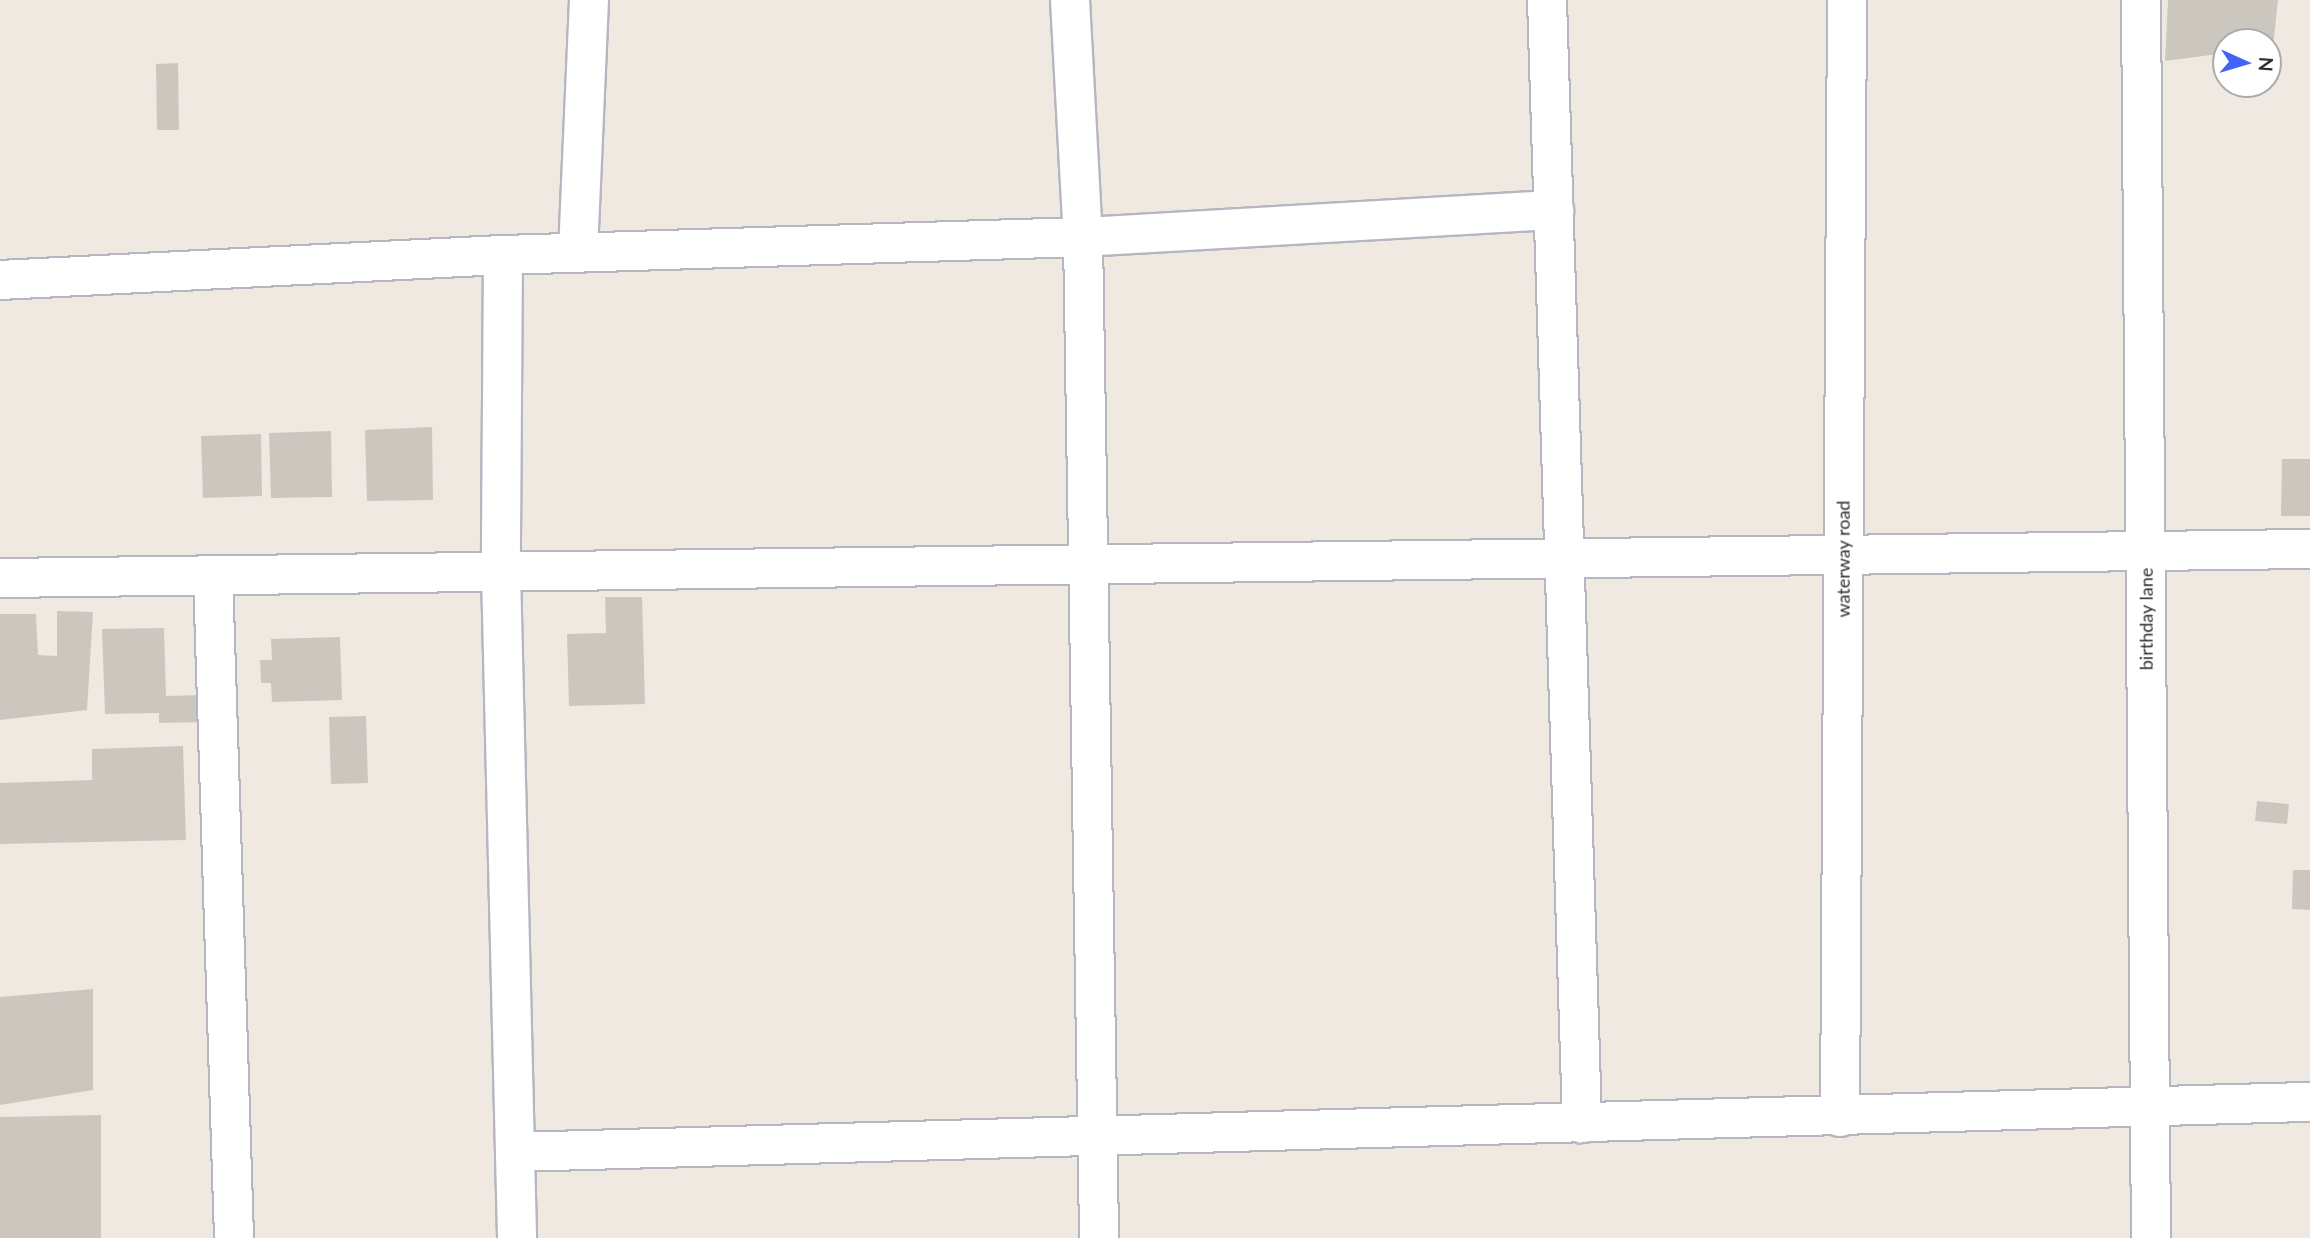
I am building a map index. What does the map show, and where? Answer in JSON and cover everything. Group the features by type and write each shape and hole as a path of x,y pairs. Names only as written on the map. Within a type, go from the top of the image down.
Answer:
{"street":[{"path":"578,253 589,0"},
{"path":"1070,0 1083,237 1099,1238"},
{"path":"1548,0 1569,558 1582,1123"},
{"name":"waterway road","path":"1840,1117 1847,0"},
{"name":"birthday lane","path":"2141,0 2151,1238"},
{"path":"0,280 503,255 1083,237 1554,210"},
{"path":"503,255 501,572 517,1238"},
{"path":"0,578 1569,558 1843,557 2310,549"},
{"path":"214,576 234,1238"},
{"path":"515,1152 2310,1102"}],"building":[{"path":"2168,0 2278,0 2275,28 2212,28 2212,55 2165,61"},
{"path":"178,63 179,130 157,130 156,64"},
{"path":"432,427 433,500 367,501 365,430"},
{"path":"331,431 332,497 271,498 269,433"},
{"path":"261,434 262,496 203,498 201,436"},
{"path":"2282,459 2310,459 2310,516 2281,516"},
{"path":"605,597 642,597 645,704 569,706 567,634 606,633"},
{"path":"57,611 93,612 87,710 0,720 0,614 36,614 38,655 57,656"},
{"path":"164,628 166,696 204,695 204,722 159,723 159,713 105,714 102,629"},
{"path":"340,637 342,700 272,702 271,683 261,683 260,660 272,660 271,639"},
{"path":"366,716 368,783 331,784 329,717"},
{"path":"183,746 186,840 0,844 0,783 92,780 92,749"},
{"path":"2257,801 2289,804 2287,824 2255,821"},
{"path":"2293,870 2310,870 2310,910 2292,909"},
{"path":"93,989 93,1090 0,1105 0,997"},
{"path":"101,1115 101,1238 0,1238 0,1117"}]}
